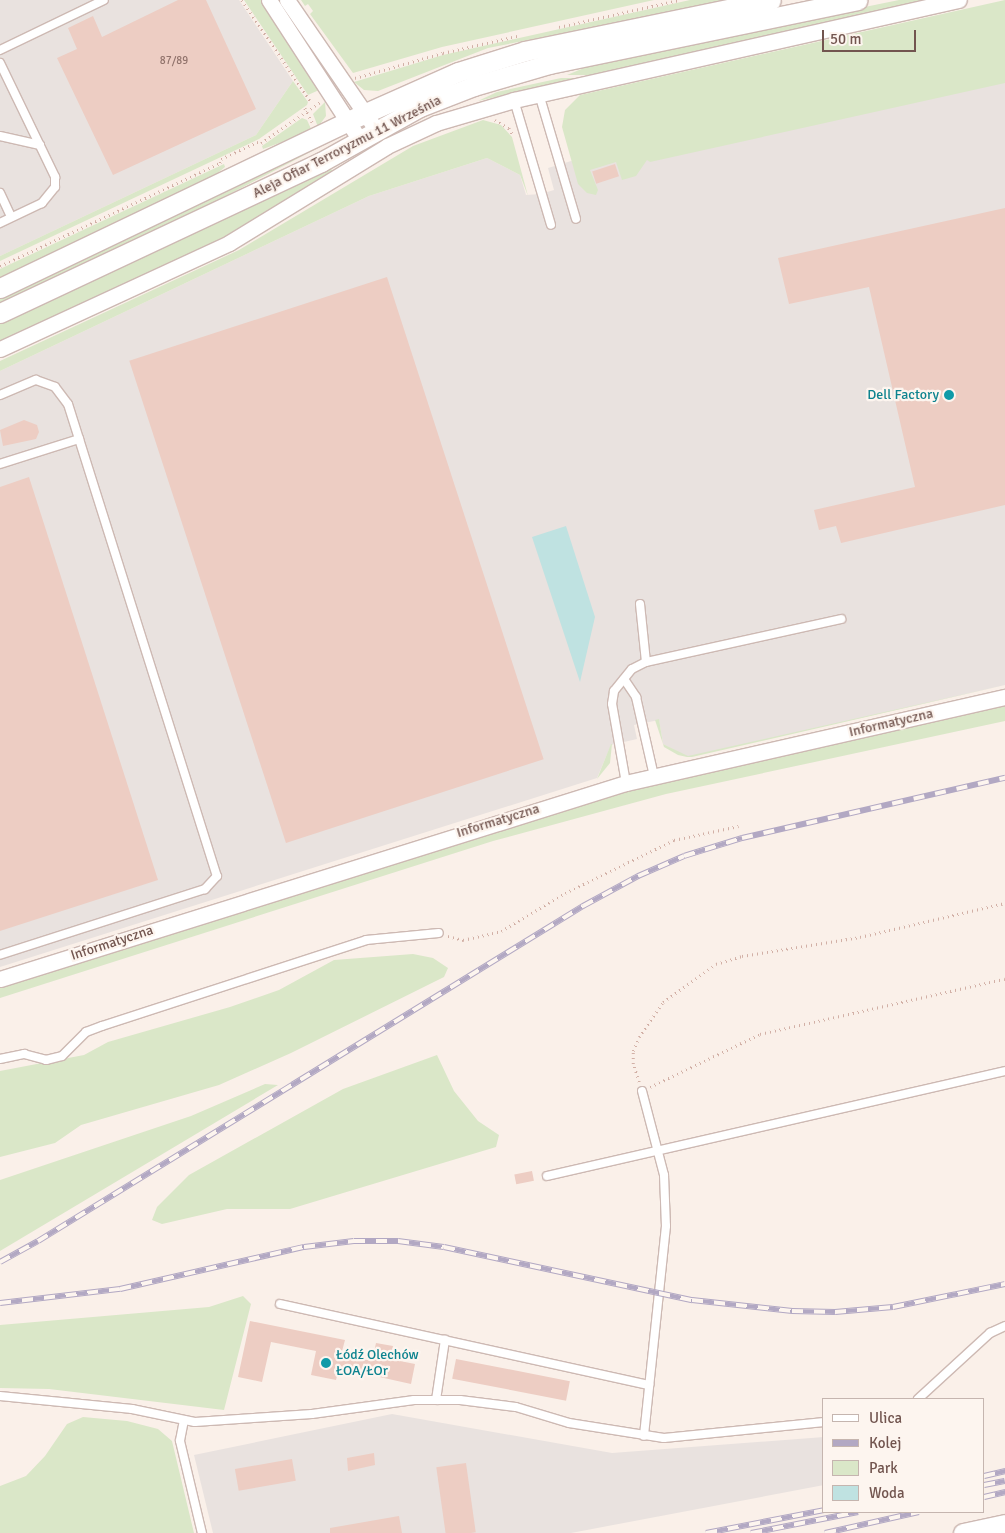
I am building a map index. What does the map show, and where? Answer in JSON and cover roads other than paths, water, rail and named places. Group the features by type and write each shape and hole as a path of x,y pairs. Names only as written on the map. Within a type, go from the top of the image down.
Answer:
{"street":[{"path":"269,0 356,117 377,131"},
{"path":"287,0 356,117 360,140"},
{"name":"Aleja Ofiar Terroryzmu 11 Września","path":"0,288 356,117 458,72 525,51 771,0"},
{"name":"Aleja Ofiar Terroryzmu 11 Września","path":"0,313 225,209 447,96 511,74 858,0"},
{"path":"0,349 229,243 400,140 436,123 538,94 959,0"},
{"name":"Informatyczna","path":"0,980 626,783 1005,697"},
{"path":"963,1533 1005,1524"}],"lane":[{"path":"0,50 104,0"},
{"path":"0,64 56,177 55,187 42,203 0,223"},
{"path":"538,94 576,218"},
{"path":"514,100 551,225"},
{"path":"0,136 40,145"},
{"path":"0,193 11,217"},
{"path":"0,395 26,382 46,382 55,387 68,404 217,876 205,889 0,955"},
{"path":"0,464 79,439"},
{"path":"640,604 646,662"},
{"path":"626,783 612,704 614,691 632,669 646,662 841,619"},
{"path":"624,679 636,697 654,776"},
{"path":"0,1059 24,1054 46,1060 62,1056 86,1032 111,1022 366,940 439,933"},
{"path":"547,1176 1005,1071"},
{"path":"642,1091 658,1150 666,1191 666,1226 644,1436"},
{"path":"280,1304 649,1385"},
{"path":"919,1398 990,1333 1005,1326"},
{"path":"436,1400 445,1340"},
{"path":"0,1396 132,1409 184,1420 312,1414 436,1400 516,1408 569,1423 644,1436 702,1436 822,1422"},
{"path":"184,1420 180,1441 202,1533"}],"water":[{"path":"566,526 595,617 580,682 532,537"}],"railway":[{"path":"0,1262 38,1241 583,906 638,876 684,856 742,838 1005,778"},
{"path":"0,1303 120,1289 304,1247 354,1241 398,1241 444,1247 692,1300 792,1311 835,1312 893,1307 1005,1284"},
{"path":"985,1476 1005,1471"},
{"path":"985,1485 1005,1481"},
{"path":"985,1497 1005,1492"},
{"path":"706,1533 822,1510"},
{"path":"751,1533 853,1513"},
{"path":"825,1533 915,1513"}],"place":[{"name":"Dell Factory","path":"949,395"},
{"name":"Łódź Olechów ŁOA/ŁOr","path":"326,1363"}]}
